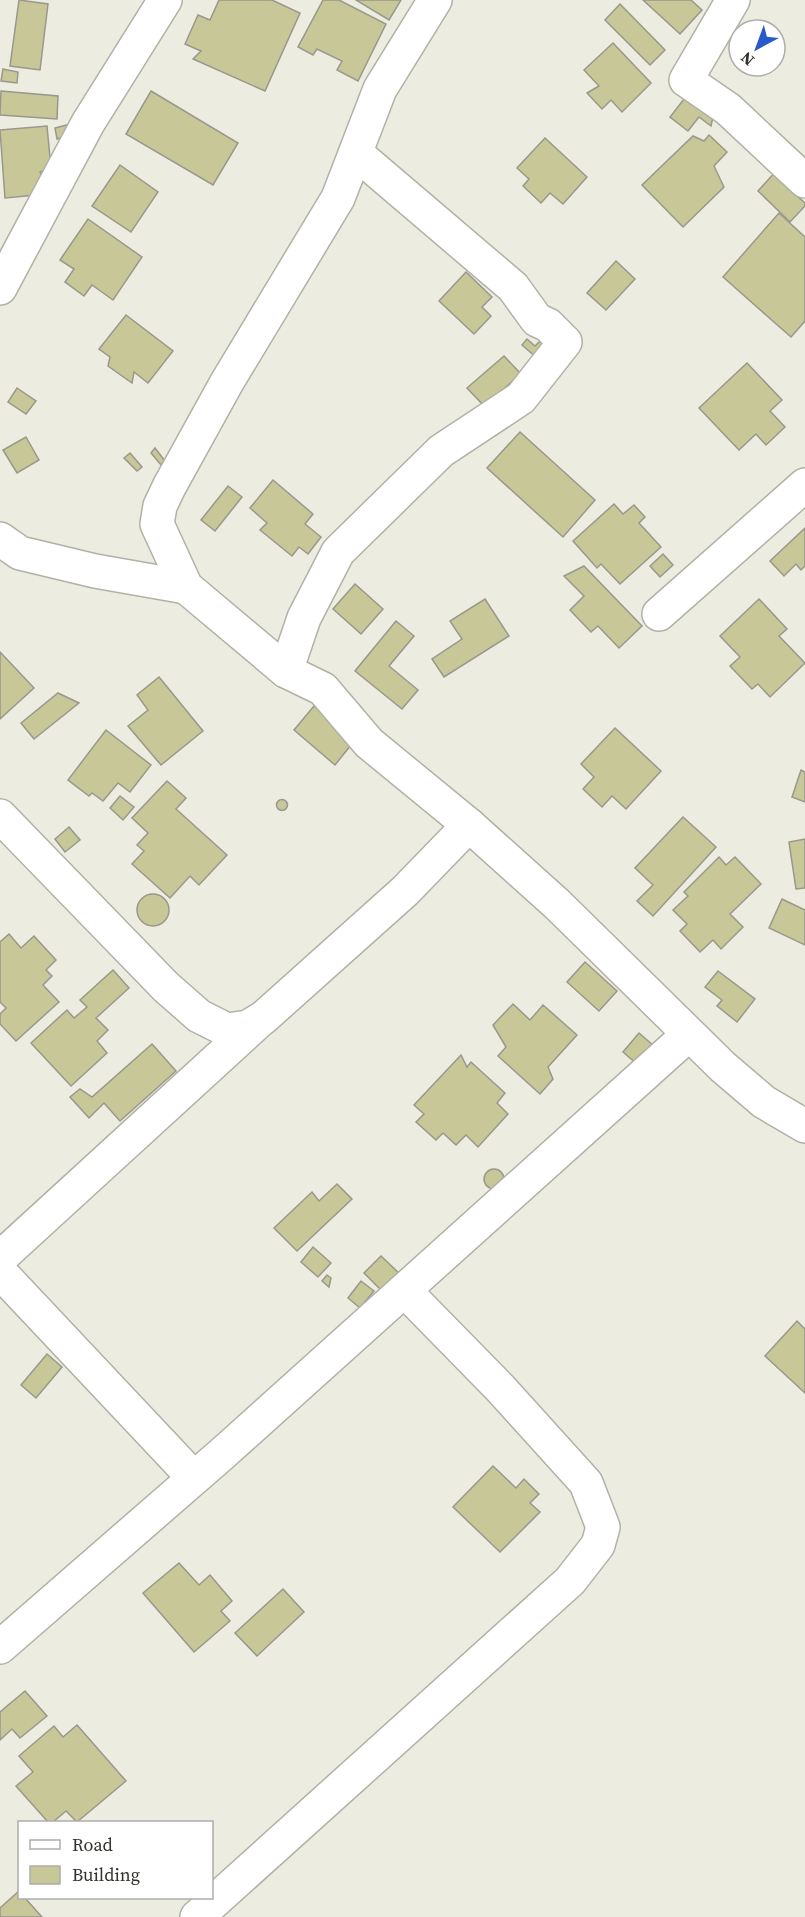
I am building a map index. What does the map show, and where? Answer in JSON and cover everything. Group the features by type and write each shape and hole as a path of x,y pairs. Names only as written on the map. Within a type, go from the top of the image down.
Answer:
{"street":[{"path":"0,288 88,123 165,0"},
{"path":"435,0 380,89 357,154 338,198 227,382 160,506 157,524 186,587 286,671 323,689 369,743 469,825 557,904 688,1035 764,1102 805,1126"},
{"path":"733,0 686,80 728,109 805,181"},
{"path":"286,671 304,618 339,552 441,451 521,398 565,342 548,325 537,320 513,287 357,154"},
{"path":"659,614 805,485"},
{"path":"7,548 95,571 186,587"},
{"path":"0,816 166,987 200,1016 227,1029 248,1027 263,1017"},
{"path":"0,1258 263,1017 405,891 469,825"},
{"path":"0,1647 405,1291 688,1035"},
{"path":"0,1272 194,1478"},
{"path":"197,1917 570,1581 598,1545 603,1527 586,1483 501,1389 405,1291"}],"building":[{"path":"19,0 48,4 40,70 10,66"},
{"path":"219,0 272,0 300,13 265,91 193,59 201,51 185,44 198,15 210,20"},
{"path":"323,0 339,0 386,24 358,81 337,70 342,61 317,49 313,55 298,47"},
{"path":"356,0 401,0 389,20"},
{"path":"643,0 691,0 702,10 680,34"},
{"path":"620,4 665,50 650,65 605,20"},
{"path":"613,43 651,83 622,112 611,100 602,109 587,93 599,86 584,70"},
{"path":"3,69 18,72 17,83 1,81"},
{"path":"691,90 713,117 711,126 699,117 688,131 670,117"},
{"path":"1,91 58,96 57,119 0,115"},
{"path":"151,91 238,143 213,185 126,134"},
{"path":"70,124 69,136 57,139 55,128"},
{"path":"47,126 51,168 40,172 45,185 37,195 5,198 0,130"},
{"path":"709,135 727,152 714,166 724,187 683,227 642,185 693,136 704,141"},
{"path":"545,138 587,177 563,204 550,193 541,203 523,186 529,179 517,168"},
{"path":"120,165 158,192 131,232 92,206"},
{"path":"778,169 794,193 805,203 805,206 790,222 758,191"},
{"path":"779,213 805,237 805,321 791,337 723,277"},
{"path":"88,219 142,257 113,300 92,285 84,296 65,282 74,269 60,260"},
{"path":"616,261 635,279 606,310 587,293"},
{"path":"466,272 492,297 482,307 491,316 474,334 439,301"},
{"path":"126,315 173,351 148,383 134,372 132,383 108,366 110,357 99,349"},
{"path":"527,339 535,346 540,341 547,346 537,358 522,345"},
{"path":"504,356 521,374 484,406 467,388"},
{"path":"747,363 782,400 770,411 785,427 766,445 756,434 739,450 699,408"},
{"path":"17,388 36,401 26,414 8,402"},
{"path":"520,432 595,500 563,537 487,468"},
{"path":"26,437 39,460 17,473 3,450"},
{"path":"155,448 165,461 161,465 151,453"},
{"path":"130,453 142,467 137,471 124,458"},
{"path":"273,480 313,514 305,524 321,537 308,554 299,547 292,556 260,530 267,523 250,508"},
{"path":"228,486 242,497 215,531 201,520"},
{"path":"614,504 623,514 634,505 645,517 639,523 661,547 620,584 601,564 597,568 573,541"},
{"path":"805,528 805,566 801,570 796,564 784,576 770,561"},
{"path":"663,554 673,565 660,577 650,566"},
{"path":"584,566 642,626 619,648 598,626 591,632 570,610 584,596 564,576"},
{"path":"355,584 383,609 361,634 333,609"},
{"path":"485,599 509,636 444,677 432,659 462,639 450,621"},
{"path":"759,599 787,629 779,636 805,663 770,697 758,684 752,689 730,666 740,657 720,636"},
{"path":"396,621 414,636 389,666 418,690 402,709 355,671"},
{"path":"0,652 34,688 0,719"},
{"path":"159,677 203,731 161,765 128,726 148,710 137,695"},
{"path":"58,693 79,703 34,739 21,723"},
{"path":"314,706 355,740 335,765 294,730"},
{"path":"615,728 661,771 626,809 612,796 602,807 583,789 594,777 581,764"},
{"path":"106,730 151,765 130,792 118,783 103,801 92,793 89,796 68,780"},
{"path":"801,770 805,772 805,802 792,797"},
{"path":"167,781 186,798 176,809 227,855 199,885 190,876 170,898 132,864 144,851 137,845 148,833 132,818"},
{"path":"120,796 134,807 123,820 110,808"},
{"path":"282,800 286,801 286,809 282,810 278,809 277,805 278,801"},
{"path":"683,817 716,847 653,916 637,901 653,885 635,868"},
{"path":"69,827 80,840 65,852 55,839"},
{"path":"805,839 805,888 796,889 789,842"},
{"path":"719,857 726,865 735,857 761,884 730,914 743,927 721,949 713,940 700,952 680,931 687,924 673,910 688,896 684,892"},
{"path":"153,894 164,899 169,910 164,921 153,926 142,921 137,910 142,899"},
{"path":"782,899 805,910 805,945 769,928"},
{"path":"9,934 21,948 34,936 56,960 46,970 52,976 43,985 59,1002 16,1041 0,1024 0,1014 6,1008 0,1002 0,942"},
{"path":"585,962 617,991 599,1011 567,982"},
{"path":"113,970 129,988 96,1018 108,1030 97,1041 107,1053 71,1086 31,1043 67,1010 74,1018 87,1007 80,1000"},
{"path":"718,971 755,999 737,1022 717,1006 722,1000 705,987"},
{"path":"513,1004 530,1020 543,1005 577,1035 548,1067 553,1079 540,1094 498,1056 506,1047 493,1025"},
{"path":"639,1033 654,1046 638,1065 623,1052"},
{"path":"152,1044 176,1071 120,1121 104,1103 89,1118 70,1097 80,1089 92,1097"},
{"path":"461,1055 467,1067 471,1062 505,1093 497,1103 508,1114 478,1147 466,1135 456,1145 443,1133 436,1140 416,1122 424,1114 414,1105"},
{"path":"494,1169 501,1172 504,1179 501,1186 494,1189 487,1186 484,1179 487,1172"},
{"path":"337,1184 352,1199 297,1251 274,1228 312,1192 319,1201"},
{"path":"313,1247 331,1263 318,1277 301,1262"},
{"path":"381,1256 402,1276 384,1293 364,1273"},
{"path":"327,1275 331,1278 329,1287 322,1281"},
{"path":"361,1281 374,1291 360,1308 348,1298"},
{"path":"797,1321 805,1329 805,1393 765,1356"},
{"path":"47,1354 62,1367 36,1398 21,1385"},
{"path":"493,1466 516,1488 524,1479 539,1494 530,1503 540,1512 500,1552 453,1507"},
{"path":"179,1563 199,1585 210,1575 232,1601 221,1611 230,1621 194,1652 143,1593"},
{"path":"283,1589 304,1612 257,1656 235,1633"},
{"path":"25,1691 47,1716 20,1738 12,1729 0,1740 0,1712"},
{"path":"77,1725 126,1781 78,1821 66,1811 54,1821 47,1821 16,1786 33,1772 19,1756 54,1726 63,1737"},
{"path":"18,1892 18,1899 26,1899 42,1917 0,1917 0,1908"}]}
